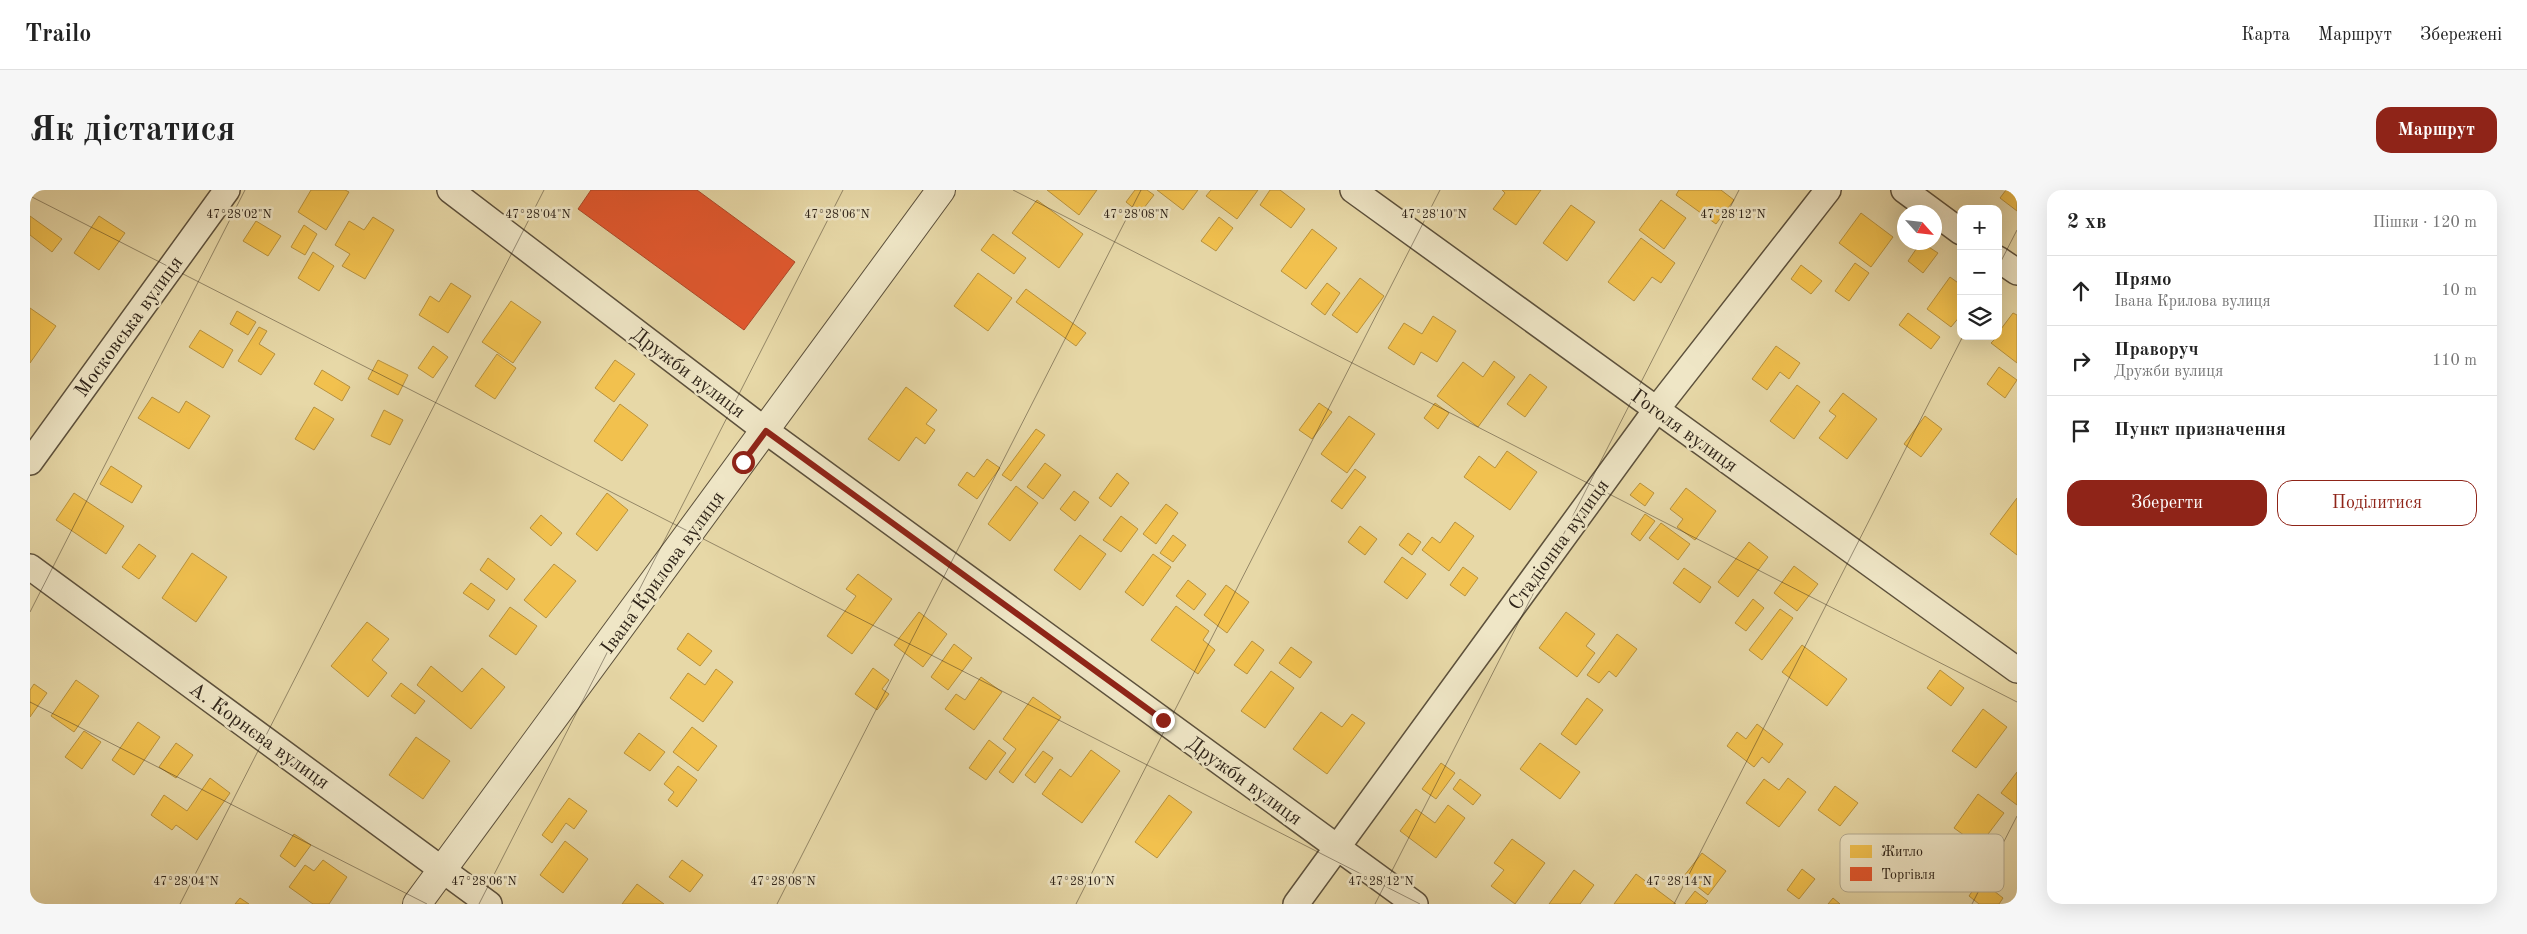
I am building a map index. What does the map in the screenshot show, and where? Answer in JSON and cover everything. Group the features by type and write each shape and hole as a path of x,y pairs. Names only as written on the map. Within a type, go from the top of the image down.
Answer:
{"street":[{"name":"Московська вулиця","path":"30,462 226,190"},
{"name":"Дружби вулиця","path":"450,190 766,431 1415,904"},
{"name":"Івана Крилова вулиця","path":"418,904 941,190"},
{"name":"Гоголя вулиця","path":"1353,190 2017,670"},
{"name":"Стадіонна вулиця","path":"1296,904 1656,410 1828,190"},
{"path":"1904,190 1957,229"},
{"path":"2002,262 2017,272"},
{"name":"А. Корнєва вулиця","path":"30,567 489,904"}],"building: Житло":[{"path":"311,190 345,190 349,192 326,230 298,212"},
{"path":"1047,190 1097,190 1079,215"},
{"path":"1135,190 1147,190 1154,195 1140,213 1126,202"},
{"path":"1157,190 1198,190 1183,210"},
{"path":"1211,190 1258,190 1237,219 1206,196"},
{"path":"1270,190 1280,190 1305,209 1291,228 1260,205"},
{"path":"1502,190 1541,190 1516,225 1493,209 1505,193"},
{"path":"1679,190 1721,190 1734,200 1716,224 1676,195"},
{"path":"2006,190 2017,190 2017,211 2000,198"},
{"path":"1037,200 1083,234 1059,268 1012,233"},
{"path":"1661,200 1686,218 1664,249 1639,230"},
{"path":"1571,205 1595,222 1567,261 1543,243"},
{"path":"1861,213 1893,237 1871,267 1839,243"},
{"path":"30,216 62,239 52,252 30,235"},
{"path":"99,216 125,233 99,270 74,253"},
{"path":"373,217 394,230 365,279 342,266 350,254 335,245 349,221 364,230"},
{"path":"1219,217 1233,228 1216,251 1201,241"},
{"path":"256,221 281,236 268,256 243,241"},
{"path":"304,225 317,234 305,255 291,247"},
{"path":"1312,229 1337,248 1306,289 1281,271"},
{"path":"993,234 1026,258 1014,274 981,250"},
{"path":"1641,238 1675,263 1661,283 1652,277 1634,301 1608,282"},
{"path":"1916,250 1933,250 1938,253 1923,273 1908,261"},
{"path":"313,252 334,266 319,291 298,278"},
{"path":"1855,263 1869,273 1849,301 1835,291"},
{"path":"1801,265 1822,281 1811,294 1791,279"},
{"path":"978,273 1012,298 988,331 954,306"},
{"path":"1950,277 1957,282 1957,320 1951,327 1927,309"},
{"path":"1360,278 1384,296 1357,333 1332,315"},
{"path":"451,283 471,296 448,333 419,315 430,296 439,302"},
{"path":"1327,283 1340,293 1325,315 1311,304"},
{"path":"1026,289 1086,333 1076,346 1016,302"},
{"path":"511,301 541,322 513,363 482,342"},
{"path":"30,308 56,326 30,363"},
{"path":"237,311 256,322 248,335 230,324"},
{"path":"1908,313 1940,337 1931,349 1899,325"},
{"path":"2013,313 2017,315 2017,363 1991,343 1994,340 2002,340 2002,328"},
{"path":"1433,316 1456,331 1437,362 1421,352 1414,365 1388,348 1404,323 1422,334"},
{"path":"259,327 267,331 259,344 275,354 261,375 238,361"},
{"path":"200,330 233,350 223,368 189,347"},
{"path":"433,346 448,357 433,378 418,368"},
{"path":"1776,346 1800,363 1789,379 1780,372 1767,390 1752,379"},
{"path":"497,354 516,368 495,399 475,386"},
{"path":"378,360 408,375 398,395 368,379"},
{"path":"615,360 635,374 614,402 595,388"},
{"path":"1494,361 1515,377 1478,427 1437,396 1463,362 1483,377"},
{"path":"1999,367 2017,380 2005,398 1987,384"},
{"path":"322,370 350,387 342,401 314,384"},
{"path":"1530,374 1547,387 1525,417 1507,404"},
{"path":"1797,385 1820,402 1794,439 1770,421"},
{"path":"906,387 937,410 926,424 935,430 925,444 916,437 899,461 868,439"},
{"path":"1843,393 1877,419 1847,459 1819,438 1836,416 1829,411"},
{"path":"152,397 179,413 186,401 210,416 189,449 138,418"},
{"path":"1319,403 1332,412 1312,439 1299,430"},
{"path":"1435,403 1449,413 1438,429 1424,418"},
{"path":"620,404 648,425 622,461 594,441"},
{"path":"314,407 334,419 314,450 295,439"},
{"path":"384,410 403,420 390,445 371,436"},
{"path":"1349,416 1375,434 1347,473 1321,454"},
{"path":"1925,416 1942,429 1921,457 1904,444"},
{"path":"1036,429 1045,435 1011,481 1002,475"},
{"path":"1507,451 1537,472 1510,510 1464,477 1479,456 1495,468"},
{"path":"987,459 1000,468 977,499 958,485 967,472 974,477"},
{"path":"1045,463 1061,475 1043,499 1027,487"},
{"path":"111,466 142,486 132,503 100,484"},
{"path":"1355,469 1366,477 1342,509 1331,501"},
{"path":"1117,473 1129,483 1111,507 1099,498"},
{"path":"1640,483 1654,493 1645,506 1630,495"},
{"path":"1016,486 1038,503 1010,541 988,524"},
{"path":"1686,488 1716,511 1695,540 1677,527 1683,519 1670,509"},
{"path":"1074,491 1089,502 1075,521 1060,509"},
{"path":"74,493 124,526 106,554 56,520"},
{"path":"607,493 628,510 597,551 576,534"},
{"path":"2017,498 2017,555 1990,534"},
{"path":"1166,504 1178,513 1156,544 1143,534"},
{"path":"1645,514 1655,521 1640,541 1631,534"},
{"path":"541,515 562,533 551,546 530,528"},
{"path":"1121,516 1138,529 1121,552 1103,540"},
{"path":"1455,522 1474,536 1449,571 1422,550 1432,537 1440,543"},
{"path":"1661,523 1690,544 1678,560 1649,538"},
{"path":"1360,526 1377,539 1365,555 1348,542"},
{"path":"1408,533 1421,542 1412,555 1399,545"},
{"path":"1080,535 1106,554 1080,590 1054,570"},
{"path":"1173,535 1186,545 1173,562 1160,553"},
{"path":"1749,542 1768,557 1738,597 1718,582"},
{"path":"139,544 156,556 139,579 122,567"},
{"path":"192,553 227,577 196,622 162,598"},
{"path":"1153,554 1171,567 1143,606 1125,592"},
{"path":"1402,557 1426,574 1407,599 1384,582"},
{"path":"488,558 515,579 507,590 480,570"},
{"path":"554,564 576,581 546,618 524,600"},
{"path":"1794,566 1818,584 1797,611 1774,593"},
{"path":"1463,567 1478,578 1465,596 1450,585"},
{"path":"1684,568 1711,587 1700,603 1673,583"},
{"path":"858,574 892,599 852,654 827,636 856,596 846,589"},
{"path":"1188,580 1206,594 1194,610 1176,596"},
{"path":"471,583 495,600 488,610 463,593"},
{"path":"1226,585 1249,602 1227,633 1204,615"},
{"path":"1753,599 1764,608 1746,631 1735,623"},
{"path":"1176,606 1209,631 1203,640 1215,650 1198,674 1151,640"},
{"path":"510,607 537,626 516,655 489,636"},
{"path":"1780,609 1793,618 1762,660 1749,650"},
{"path":"919,612 947,634 923,667 894,645"},
{"path":"1566,612 1595,634 1586,646 1595,653 1577,677 1539,648"},
{"path":"367,622 389,639 372,660 387,673 368,697 331,666"},
{"path":"688,633 712,651 700,666 677,649"},
{"path":"1617,634 1637,649 1616,677 1609,671 1599,683 1587,675"},
{"path":"1252,641 1264,650 1247,674 1234,665"},
{"path":"954,644 972,658 948,690 931,677"},
{"path":"1802,645 1847,679 1827,706 1782,672"},
{"path":"1291,647 1312,662 1300,678 1279,663"},
{"path":"431,666 462,692 482,668 505,687 471,729 417,685"},
{"path":"873,668 889,680 882,689 889,694 877,710 855,694"},
{"path":"716,669 733,682 703,722 670,698 688,673 705,685"},
{"path":"1940,670 1964,688 1951,706 1927,688"},
{"path":"1271,671 1294,688 1265,728 1241,711"},
{"path":"981,677 1002,692 974,730 945,709 956,694 965,700"},
{"path":"76,680 99,696 74,732 51,716"},
{"path":"401,683 425,701 415,714 391,696"},
{"path":"34,684 47,693 30,717 30,690"},
{"path":"1033,697 1061,717 1013,783 999,772 1016,749 1003,739"},
{"path":"1587,698 1603,710 1576,745 1561,734"},
{"path":"1983,709 2007,727 1976,768 1952,751"},
{"path":"1321,712 1342,727 1352,714 1365,723 1327,774 1293,749"},
{"path":"138,722 160,737 134,775 112,760"},
{"path":"1757,724 1783,744 1769,763 1762,757 1754,767 1727,746 1737,732 1746,739"},
{"path":"692,727 717,746 698,771 673,752"},
{"path":"84,731 101,742 82,769 65,757"},
{"path":"639,733 665,752 650,771 624,753"},
{"path":"416,737 450,761 423,799 389,775"},
{"path":"989,740 1006,753 986,780 969,768"},
{"path":"176,743 193,755 176,778 159,767"},
{"path":"1540,743 1580,772 1560,799 1520,769"},
{"path":"1091,750 1120,771 1082,823 1042,794 1060,769 1071,777"},
{"path":"1043,751 1053,758 1035,783 1025,775"},
{"path":"1441,763 1455,773 1436,799 1422,789"},
{"path":"678,766 697,780 677,807 668,800 674,792 664,784"},
{"path":"2017,772 2017,805 2001,793"},
{"path":"210,778 230,793 197,840 176,825 172,830 151,815 164,795 187,811"},
{"path":"1788,778 1806,792 1779,827 1746,803 1764,779 1779,790"},
{"path":"1460,779 1481,795 1473,805 1453,789"},
{"path":"1835,786 1858,803 1840,826 1818,810"},
{"path":"1978,794 2004,813 1988,834 1962,834 1954,828"},
{"path":"1169,795 1192,812 1157,858 1135,842"},
{"path":"569,798 587,811 574,829 566,823 552,843 542,835"},
{"path":"1448,805 1465,818 1436,858 1400,831 1416,809 1435,823"},
{"path":"294,834 311,845 295,867 280,856"},
{"path":"1512,839 1545,863 1515,904 1491,886 1504,870 1494,863"},
{"path":"565,841 588,859 563,893 540,875"},
{"path":"1702,853 1726,871 1708,895 1684,876"},
{"path":"323,860 347,877 329,904 313,904 289,887 305,865 314,871"},
{"path":"682,860 703,875 690,892 669,877"},
{"path":"1802,869 1815,879 1799,899 1787,890"},
{"path":"1574,870 1594,885 1580,904 1549,904"},
{"path":"1636,874 1676,904 1614,904"},
{"path":"637,884 664,904 622,904"},
{"path":"1695,891 1708,901 1705,904 1685,904"},
{"path":"1972,892 1995,892 2003,898 1999,904 1979,904 1969,896"},
{"path":"2017,895 2017,904 2010,904"},
{"path":"240,898 249,904 235,904"},
{"path":"1833,898 1840,904 1828,904"}],"building: Торгівля":[{"path":"591,190 697,190 795,262 744,330 578,209"}],"route":[{"path":"743,462 766,431 1163,720"}]}
